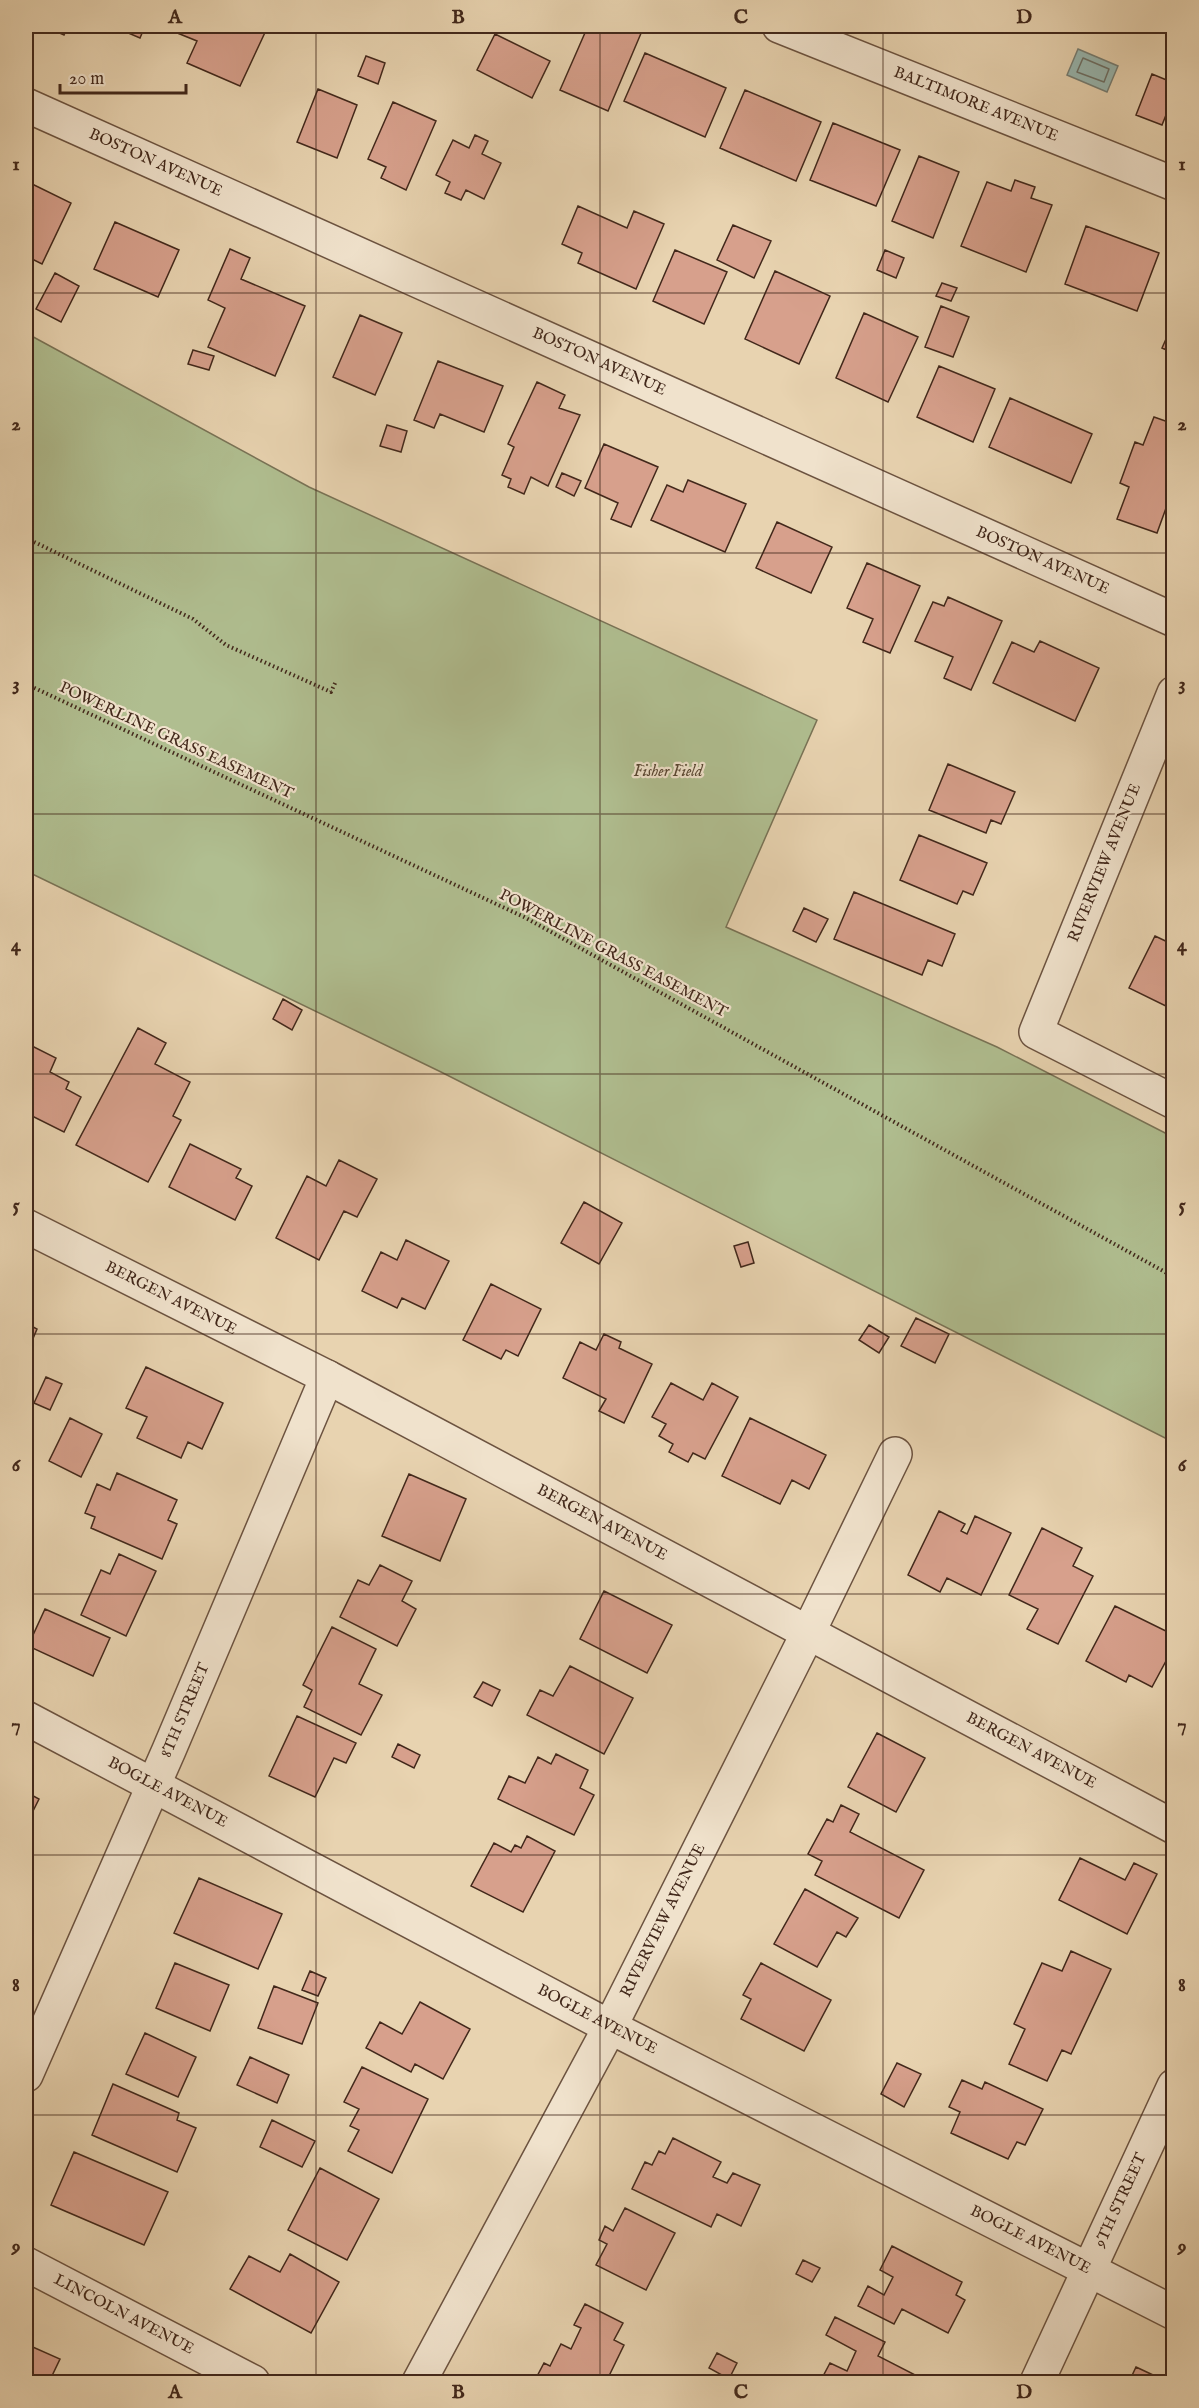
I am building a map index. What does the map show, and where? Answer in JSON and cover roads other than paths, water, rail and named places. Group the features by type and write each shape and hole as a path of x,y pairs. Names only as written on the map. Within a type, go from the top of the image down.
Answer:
{"street":[{"name":"BALTIMORE AVENUE","path":"779,26 1173,184"},
{"name":"BOSTON AVENUE","path":"26,105 1173,620"},
{"name":"RIVERVIEW AVENUE","path":"1173,693 1036,1032 1173,1102"},
{"name":"BERGEN AVENUE","path":"26,1226 327,1377 809,1631 1173,1827"},
{"name":"8TH STREET","path":"26,2075 154,1785 327,1377"},
{"name":"RIVERVIEW AVENUE","path":"420,2382 610,2027 809,1631 895,1454"},
{"name":"BOGLE AVENUE","path":"26,1718 610,2027 1173,2313"},
{"name":"9TH STREET","path":"1037,2382 1173,2086"},
{"name":"LINCOLN AVENUE","path":"26,2265 253,2382"}],"water":[{"path":"1078,49 1118,66 1107,92 1067,75"}],"park label":[{"name":"Fisher Field","path":"668,772"}]}
